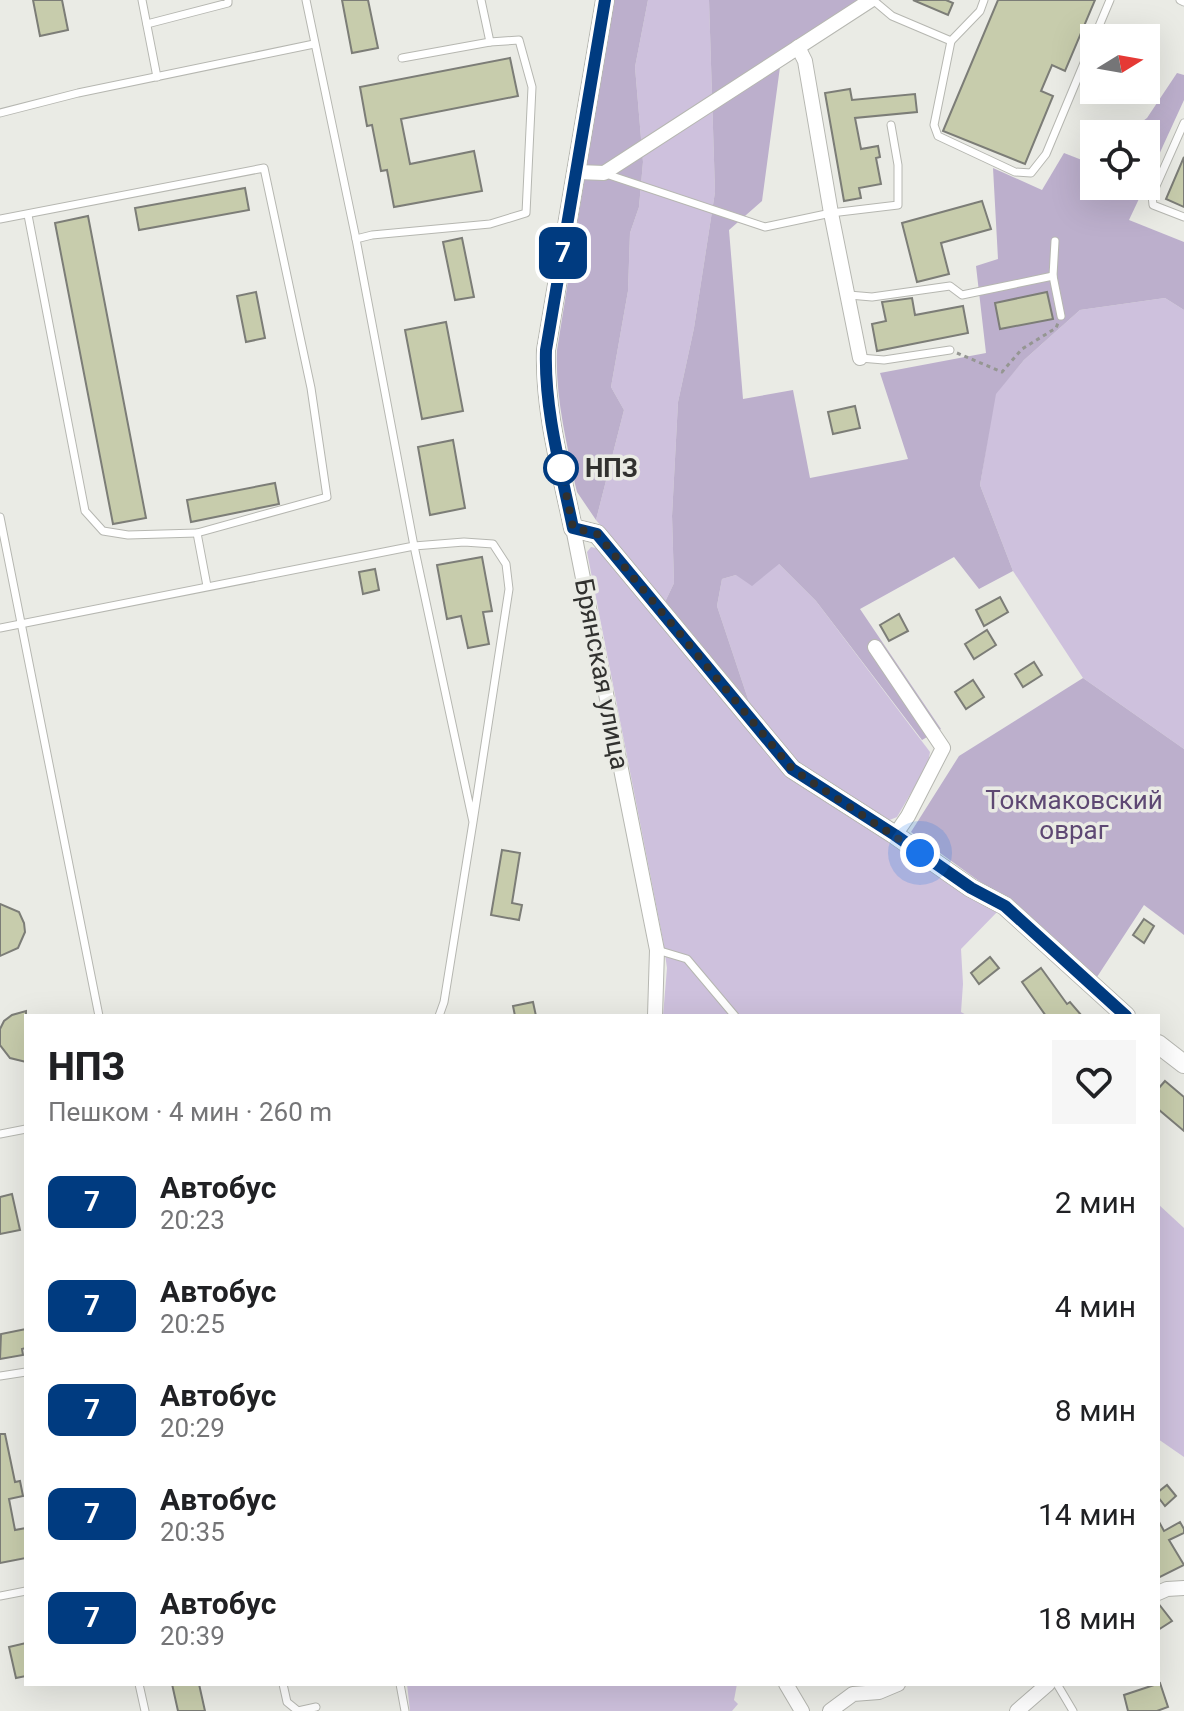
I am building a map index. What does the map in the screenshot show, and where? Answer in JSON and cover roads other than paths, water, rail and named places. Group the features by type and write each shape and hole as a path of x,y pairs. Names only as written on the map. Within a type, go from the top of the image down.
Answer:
{"street":[{"name":"Брянская улица","path":"605,0 546,350 545,373 657,950 655,1014"},
{"path":"578,172 604,173 872,0"},
{"path":"798,47 805,61 860,358"},
{"path":"573,528 597,534 792,769 971,888 1005,906 1124,1014"},
{"path":"875,647 943,748 895,835"},
{"path":"1160,1046 1184,1064"},
{"path":"1160,1592 1184,1589"},
{"path":"787,1686 802,1711"},
{"path":"830,1711 853,1694 879,1692 893,1686"},
{"path":"1017,1711 1046,1686"}],"lane":[{"path":"142,0 157,77"},
{"path":"147,24 228,3 228,0"},
{"path":"306,0 356,239 414,546 473,822"},
{"path":"481,0 490,42"},
{"path":"872,0 892,16 951,41"},
{"path":"984,0 980,11 951,41 934,125 938,136 1015,172 1031,173 1046,154 1080,72"},
{"path":"1100,24 1110,0"},
{"path":"356,239 490,224 526,213 532,87 519,40 490,42 402,58"},
{"path":"0,113 314,44"},
{"path":"1184,123 1152,195 1153,205 1184,217"},
{"path":"604,173 765,227 831,213 898,205 898,165 891,125"},
{"path":"0,219 264,168 311,388 327,497 197,533 128,535 103,531 85,511 28,215"},
{"path":"1055,241 1053,276 1061,316"},
{"path":"847,295 872,297 950,286 962,295 1053,276"},
{"path":"860,358 884,360 950,350"},
{"path":"0,517 99,1014"},
{"path":"197,533 207,586"},
{"path":"0,628 414,546 464,542 493,544 506,564 509,589 440,1014"},
{"path":"657,950 687,959 733,1014"},
{"path":"0,1134 24,1129"},
{"path":"0,1376 24,1372"},
{"path":"0,1596 24,1591"},
{"path":"139,1686 145,1711"},
{"path":"283,1686 287,1702 298,1711 316,1707"},
{"path":"400,1686 405,1711"},
{"path":"1058,1686 1073,1711"}],"place":[{"name":"НПЗ","path":"561,468"}],"park label":[{"name":"Токмаковский овраг","path":"1074,815"}]}
